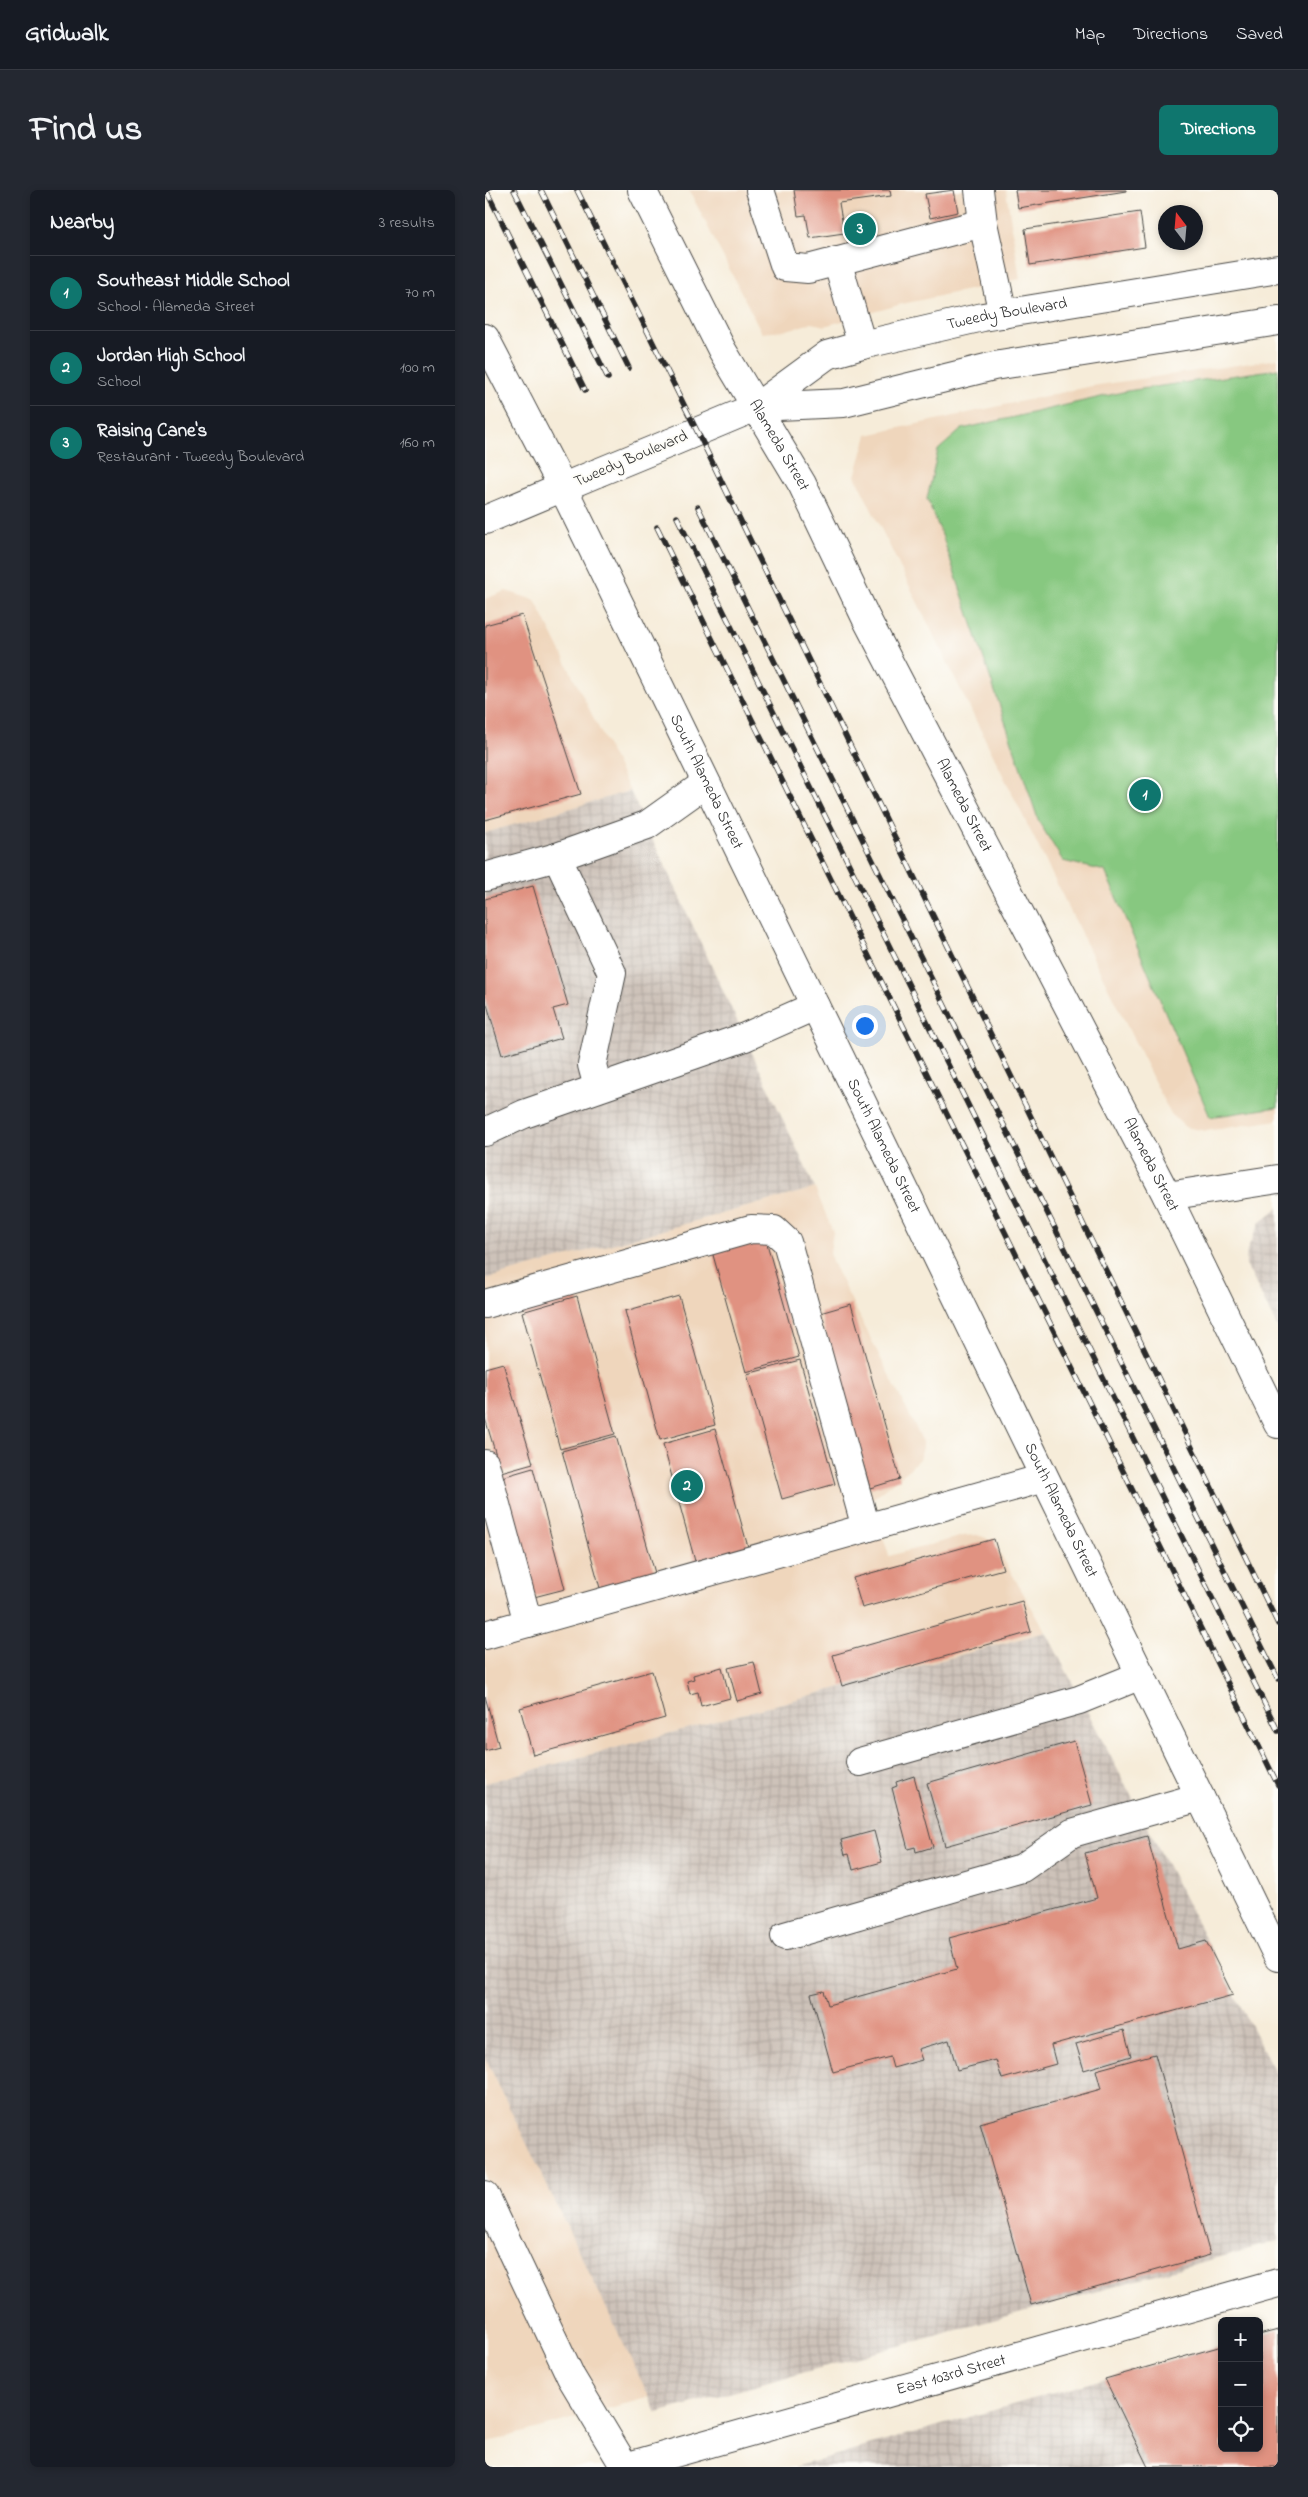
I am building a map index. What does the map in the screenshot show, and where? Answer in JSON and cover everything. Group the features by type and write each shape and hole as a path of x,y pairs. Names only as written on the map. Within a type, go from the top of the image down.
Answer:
{"main road":[{"name":"Alameda Street","path":"642,190 723,350 802,484 866,618 1167,1196 1278,1424"},
{"path":"760,190 785,268 808,269 983,223"},
{"path":"979,190 983,223 1003,314"},
{"path":"837,261 862,345"},
{"name":"Tweedy Boulevard","path":"485,520 756,407 827,355 862,345 1003,314 1278,269"},
{"name":"Tweedy Boulevard","path":"756,407 844,403 994,366 1278,322"},
{"name":"South Alameda Street","path":"485,338 563,488 1278,1957"},
{"path":"485,877 557,857 647,825 706,783"},
{"path":"557,857 612,973 592,1065 598,1087"},
{"path":"485,1132 524,1114 598,1087 745,1038 815,1006"},
{"path":"1167,1196 1278,1179"},
{"path":"485,1304 751,1229 774,1230 787,1242 865,1528"},
{"path":"485,1464 529,1623"},
{"path":"485,1635 1044,1478"},
{"path":"860,1762 1079,1700 1141,1675"},
{"path":"785,1936 1022,1868 1072,1833 1200,1797"},
{"path":"485,2195 571,2377 625,2467"},
{"name":"East 103rd Street","path":"625,2467 1278,2283"}],"shaded area":[{"path":"689,190 1006,190 1020,279 902,304 825,326 812,323 783,331 762,333"},
{"path":"1278,359 1278,1120 1206,1131 1185,1127 1170,1113 855,476 867,435 1092,386"},
{"path":"506,591 535,600 630,791 485,833 485,599"},
{"path":"630,791 815,1188 485,1279 485,833"},
{"path":"815,1188 833,1232 830,1252 832,1262 921,1438 923,1448 919,1459 872,1499 889,1556 963,1536 977,1535 986,1538 995,1545 1046,1632 485,1783 485,1279"},
{"path":"1278,1208 1278,1329 1246,1264 1247,1250 1260,1222"},
{"path":"1046,1632 1278,2078 1278,2241 657,2413 485,2057 485,1783"},
{"path":"485,2057 650,2397 485,2443"},
{"path":"1278,2329 1278,2467 794,2467 1218,2346 1218,2452 1263,2452 1263,2333"}],"green space":[{"path":"1278,369 1278,1107 1210,1117 1105,871 1063,861 1039,822 942,535 927,499 938,450 962,429 1127,391"}],"building":[{"path":"794,190 890,190 891,196 839,203 844,233 810,238 806,215 798,216"},
{"path":"954,190 958,212 930,218 925,194"},
{"path":"1015,190 1126,190 1126,191 1018,208"},
{"path":"1140,212 1145,247 1030,265 1025,229"},
{"path":"522,615 581,794 485,820 485,625"},
{"path":"533,886 568,1005 553,1009 562,1038 502,1055 485,998 485,899"},
{"path":"764,1233 799,1357 746,1372 711,1248"},
{"path":"577,1296 615,1434 560,1449 522,1312"},
{"path":"679,1296 715,1425 660,1440 625,1311"},
{"path":"851,1304 900,1479 870,1488 820,1313"},
{"path":"800,1360 835,1484 782,1499 747,1374"},
{"path":"503,1363 533,1463 501,1472 485,1418 485,1368"},
{"path":"715,1429 748,1547 695,1561 663,1444"},
{"path":"616,1436 655,1573 600,1588 562,1451"},
{"path":"533,1468 565,1589 534,1597 502,1477"},
{"path":"994,1539 1003,1569 862,1608 853,1578"},
{"path":"1022,1601 1031,1632 842,1686 833,1655"},
{"path":"754,1662 762,1694 737,1701 728,1668"},
{"path":"722,1667 730,1698 701,1706 698,1692 690,1694 687,1681 694,1679 693,1675"},
{"path":"652,1671 665,1718 533,1755 520,1708"},
{"path":"485,1696 499,1747 485,1751"},
{"path":"1074,1741 1092,1805 945,1846 927,1783"},
{"path":"914,1776 933,1847 916,1852 915,1847 908,1849 892,1788 897,1786 896,1782"},
{"path":"874,1831 882,1862 853,1870 849,1854 845,1855 841,1840"},
{"path":"1147,1836 1178,1949 1206,1941 1233,1995 1051,2045 1056,2064 1002,2079 996,2060 957,2070 949,2040 918,2049 922,2060 893,2068 890,2057 833,2072 811,1994 824,1991 828,2005 957,1969 949,1938 1097,1898 1085,1853"},
{"path":"1124,2030 1131,2056 1084,2070 1076,2044"},
{"path":"1155,2054 1210,2255 1031,2305 980,2123 1101,2089 1096,2070"},
{"path":"1278,2330 1278,2467 1148,2467 1105,2379 1218,2347 1218,2452 1263,2452 1263,2334"}],"railway":[{"path":"486,190 585,390"},
{"path":"514,190 608,378"},
{"path":"541,190 629,368"},
{"path":"577,190 697,431 1278,1624"},
{"path":"698,507 1278,1679"},
{"path":"677,517 1278,1731"},
{"path":"657,527 1278,1785"}],"place":[{"name":"Raising Cane's","path":"860,229"},
{"name":"Southeast Middle School","path":"1145,795"},
{"name":"Jordan High School","path":"687,1486"}]}
